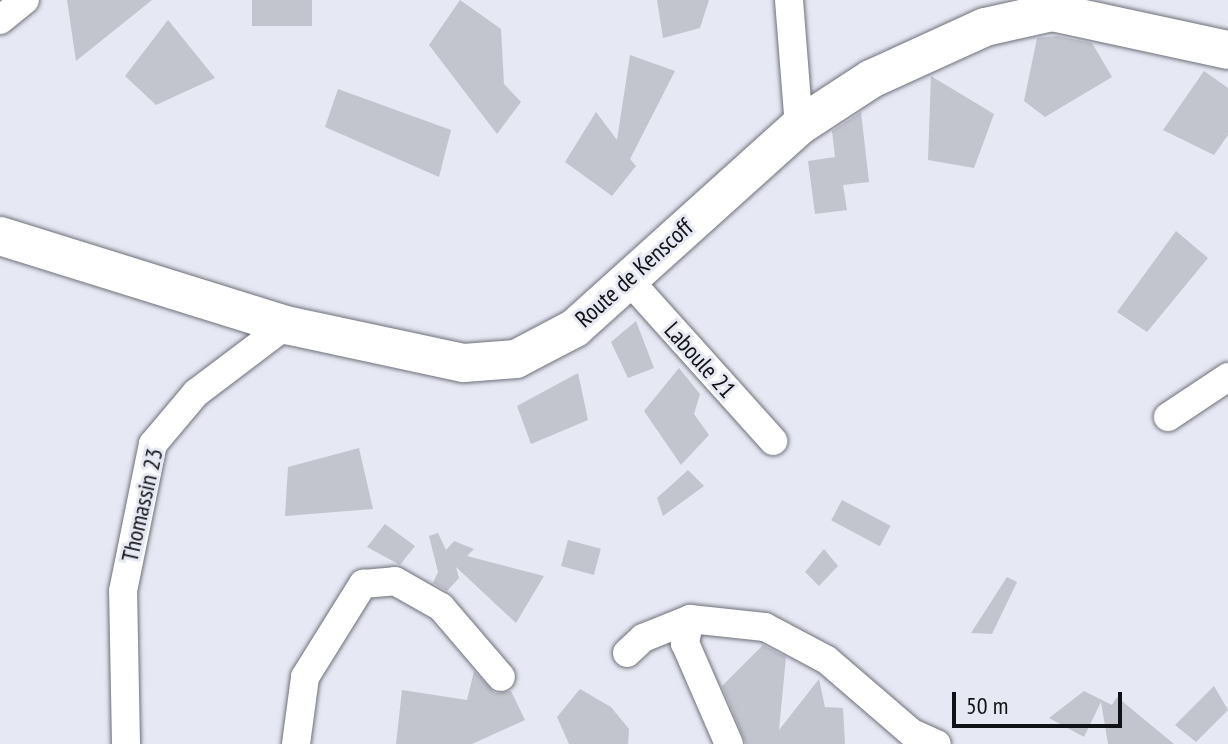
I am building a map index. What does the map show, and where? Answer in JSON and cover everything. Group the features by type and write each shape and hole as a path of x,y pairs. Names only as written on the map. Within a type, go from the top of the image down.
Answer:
{"main road":[{"name":"Route de Kenscoff","path":"0,236 286,325 464,363 516,359 575,328 799,126 871,79 985,27 1052,12 1228,50"}],"street":[{"path":"0,20 25,0"},
{"path":"789,0 799,126"},
{"name":"Laboule 21","path":"627,278 773,441"},
{"name":"Thomassin 23","path":"126,744 123,591 153,444 196,393 286,325"},
{"path":"1168,417 1228,377"},
{"path":"296,744 305,677 363,584 395,581 441,607 501,677"},
{"path":"690,619 685,643 729,744"},
{"path":"627,653 643,638 690,619 765,627 827,660 912,733 937,744"}],"building":[{"path":"67,0 152,0 76,61"},
{"path":"252,0 312,0 312,26 252,26"},
{"path":"460,0 501,29 504,84 521,102 497,134 429,45"},
{"path":"657,0 709,0 700,28 663,38"},
{"path":"168,20 215,78 156,105 125,76"},
{"path":"1057,36 1092,43 1112,77 1045,117 1024,101 1037,38"},
{"path":"630,55 675,71 630,159 636,166 612,196 565,162 596,112 617,140"},
{"path":"1204,71 1228,88 1228,135 1214,155 1163,130"},
{"path":"931,76 994,114 974,168 928,160"},
{"path":"338,89 451,130 439,177 325,127"},
{"path":"861,112 869,182 843,185 847,210 815,214 808,161 835,157 832,131"},
{"path":"1176,231 1208,258 1147,332 1117,312"},
{"path":"636,321 654,368 628,378 611,342"},
{"path":"679,368 700,394 694,414 709,435 681,465 644,411"},
{"path":"578,373 588,420 531,444 517,406"},
{"path":"359,448 373,509 285,516 288,467"},
{"path":"688,470 704,486 663,516 657,498"},
{"path":"842,500 891,526 880,546 831,520"},
{"path":"385,524 415,546 400,565 367,547"},
{"path":"438,533 446,550 454,541 474,549 467,556 544,576 516,623 456,567 459,578 447,591 433,583 438,572 429,536"},
{"path":"568,540 601,549 594,575 561,566"},
{"path":"824,549 838,566 819,586 805,572"},
{"path":"1007,577 1017,582 992,634 971,633"},
{"path":"763,645 786,657 779,730 819,679 825,707 843,708 845,744 746,744 722,686"},
{"path":"474,671 495,693 511,691 525,720 472,744 396,744 402,690 467,700"},
{"path":"1214,686 1228,710 1196,742 1175,725"},
{"path":"580,689 611,707 629,729 628,744 569,744 557,717"},
{"path":"1084,691 1112,705 1117,697 1174,744 1108,744 1101,702 1084,737 1049,718"}]}
